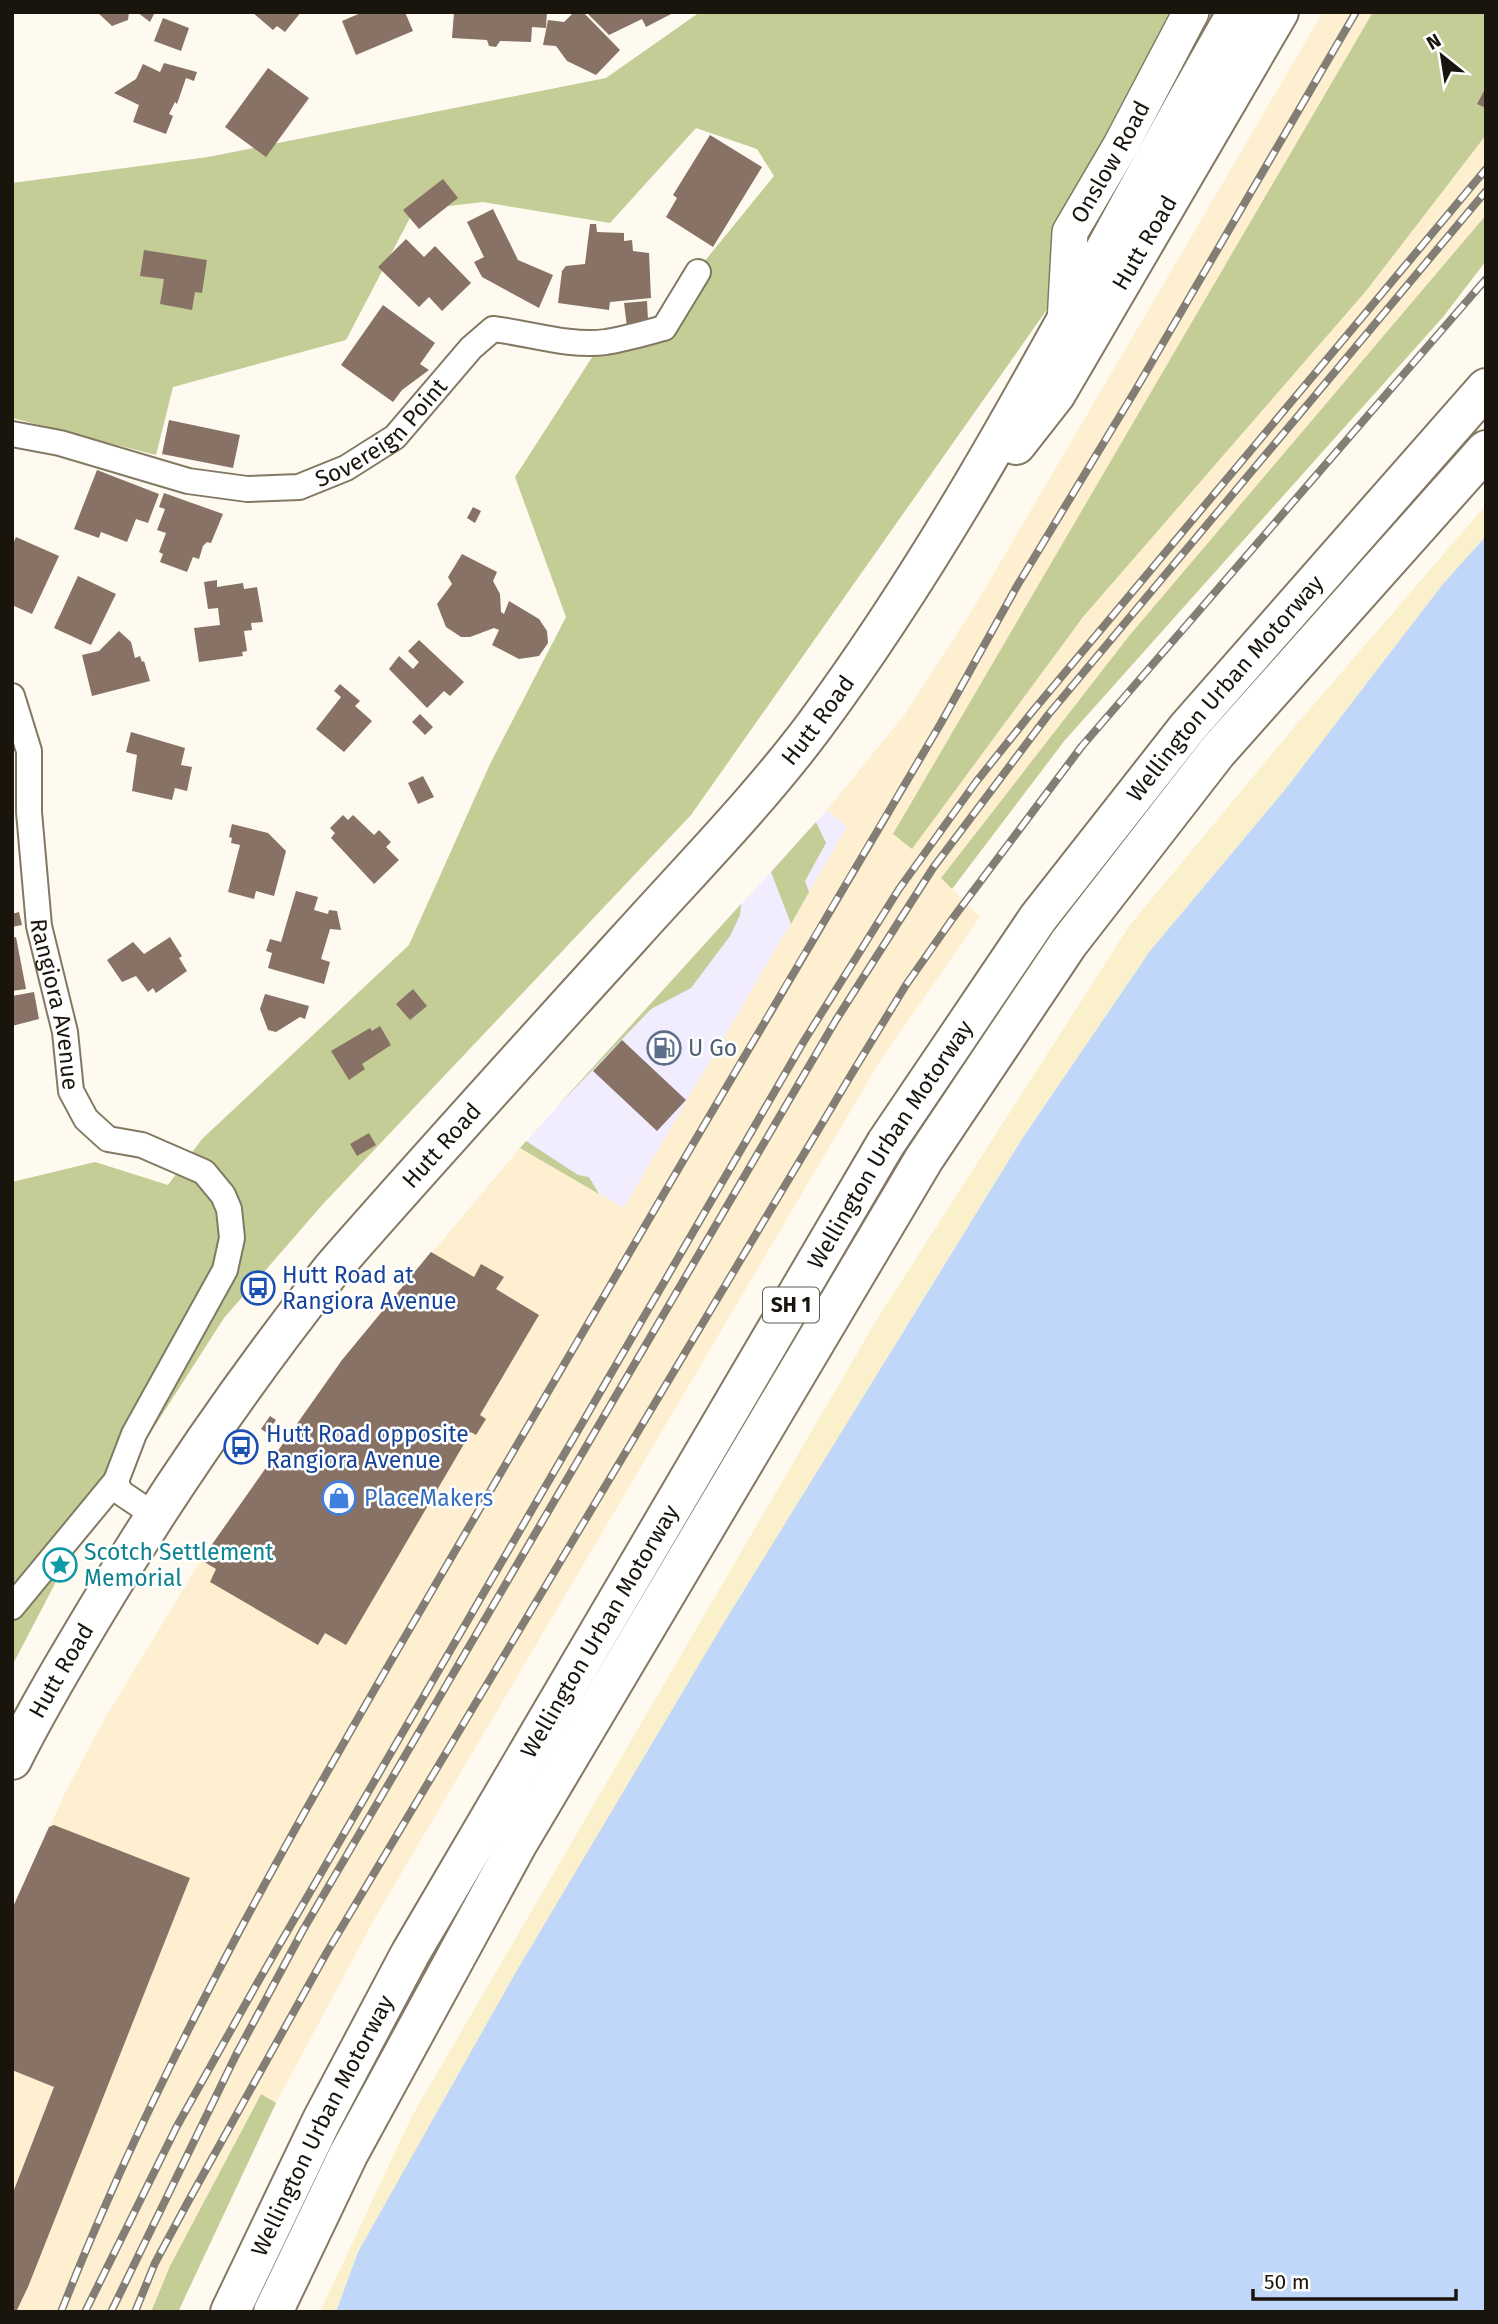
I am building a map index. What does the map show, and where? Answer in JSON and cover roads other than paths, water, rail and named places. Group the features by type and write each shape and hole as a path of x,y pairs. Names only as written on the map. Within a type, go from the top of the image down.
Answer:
{"main road":[{"name":"Onslow Road","path":"1065,323 1070,232 1121,145 1191,12"},
{"name":"Hutt Road","path":"12,1760 62,1667 154,1516 250,1374 332,1269 722,834 814,726 922,565 1065,323 1146,170 1237,12"},
{"name":"Hutt Road","path":"922,565 1056,394 1279,12"},
{"path":"1065,323 1174,194"},
{"name":"Wellington Urban Motorway","path":"230,2312 322,2120 410,1954 887,1143 1038,918 1188,727 1486,388"},
{"name":"Wellington Urban Motorway","path":"274,2312 348,2155 518,1843 924,1159 1068,944 1217,752 1486,450"}],"street":[{"name":"Sovereign Point","path":"12,434 60,443 188,481 247,489 299,487 346,468 395,437 471,348 493,329 566,341 604,343 664,328 698,272"},
{"name":"Rangiora Avenue","path":"12,696 29,751 29,812 39,926 65,1032 71,1091 86,1119 108,1139 142,1145 204,1172 223,1195 229,1209 232,1238 225,1270 134,1434 116,1481 12,1607"},
{"path":"116,1481 120,1492 154,1516"}],"water":[{"path":"1486,536 1486,2312 336,2312 358,2252 516,1972 722,1626 1022,1139 1150,951 1284,791 1443,584"}],"railway":[{"path":"61,2312 103,2211 197,2012 301,1819 941,723 1017,586 1135,391 1356,12"},
{"path":"85,2312 177,2126 259,1980 804,1041 899,889 976,782 1032,712 1486,169"},
{"path":"111,2312 236,2055 303,1930 836,1020 933,868 1048,715 1486,191"},
{"path":"135,2312 155,2263 327,1952 906,985 1082,746 1486,279"}],"place":[{"name":"U Go","path":"664,1048"},
{"name":"Hutt Road at Rangiora Avenue","path":"258,1288"},
{"name":"Hutt Road opposite Rangiora Avenue","path":"241,1447"},
{"name":"PlaceMakers","path":"339,1498"},
{"name":"Scotch Settlement Memorial","path":"60,1565"}]}
